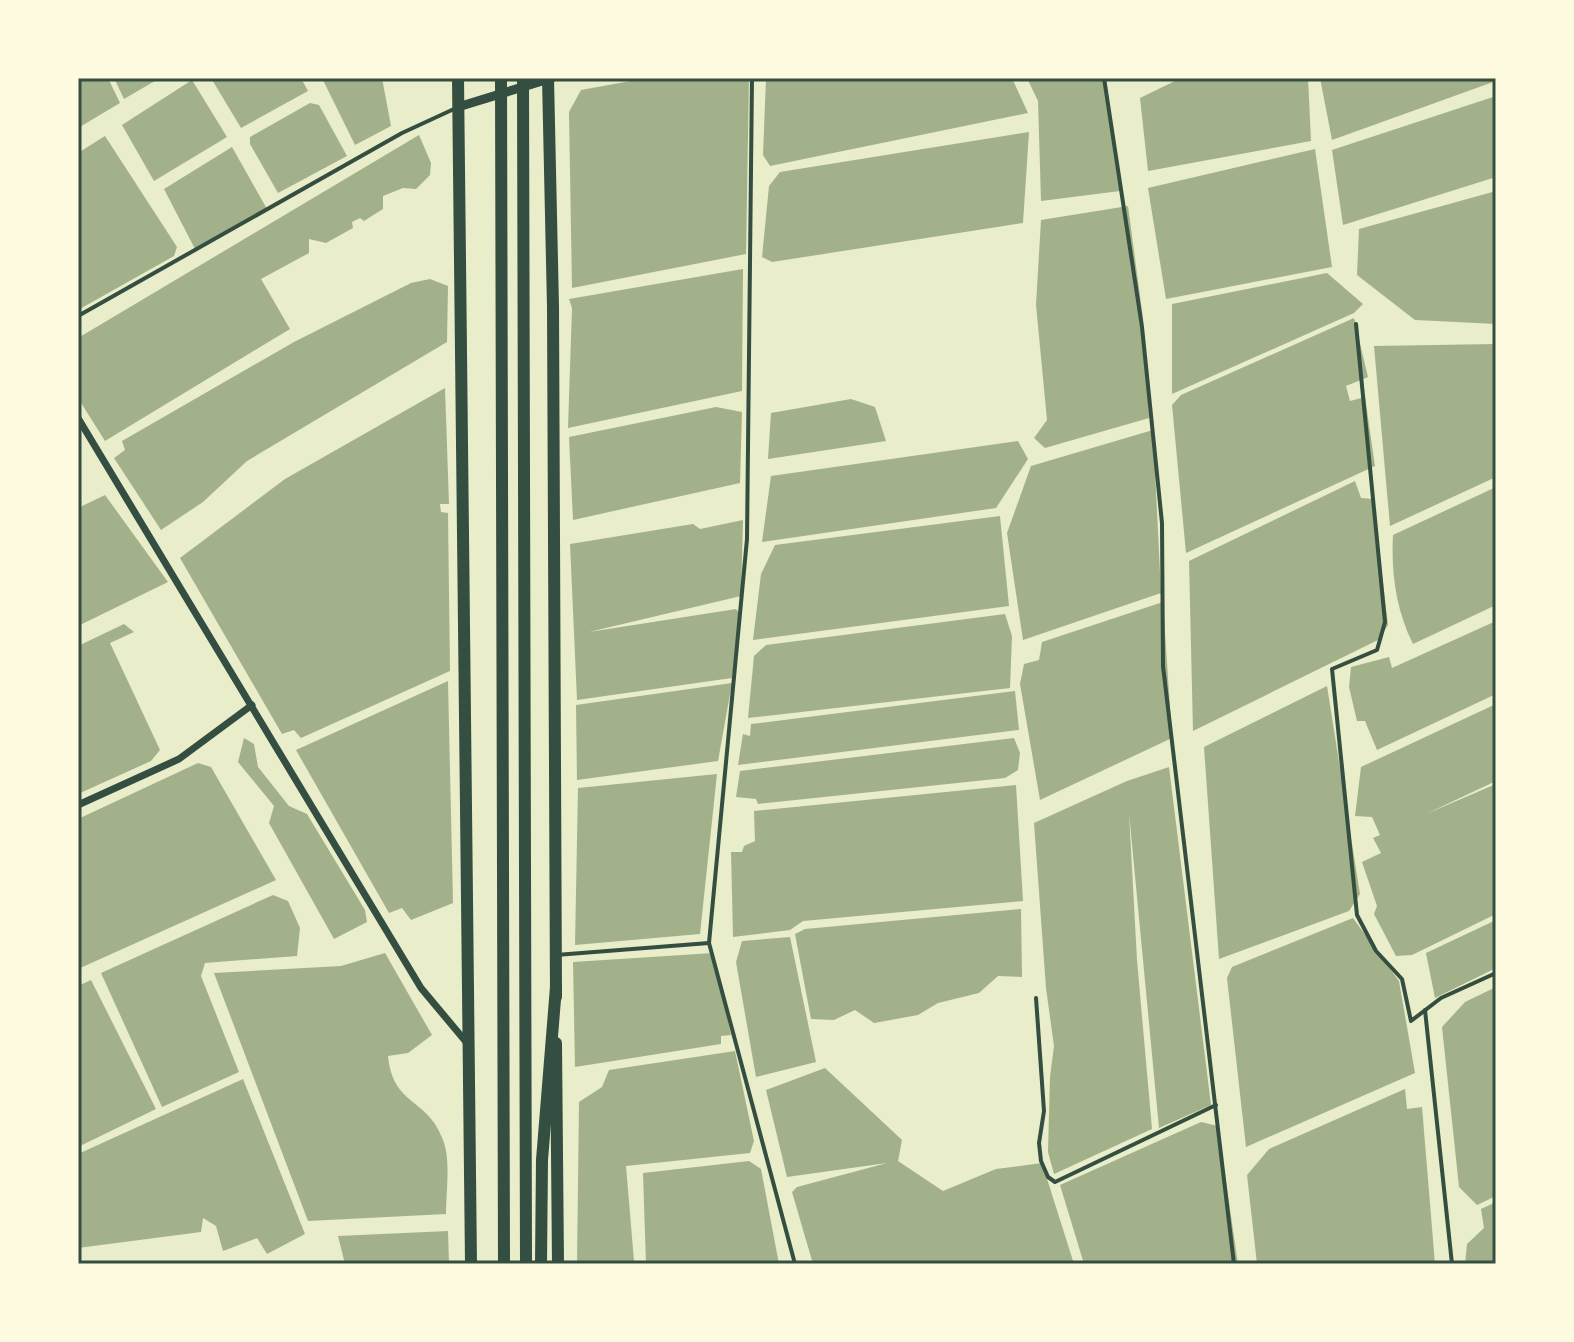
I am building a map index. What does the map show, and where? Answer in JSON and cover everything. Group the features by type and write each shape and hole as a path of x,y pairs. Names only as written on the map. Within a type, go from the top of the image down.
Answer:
{"main road":[{"path":"458,78 471,1264"},
{"path":"501,78 500,650 504,1264"},
{"path":"523,78 522,634 526,1264"},
{"path":"549,79 558,1264"},
{"path":"541,1264 542,1160 556,987"}],"street":[{"path":"458,107 549,79"},
{"path":"78,418 421,988 469,1045"},
{"path":"78,805 179,759 252,705"}],"lane":[{"path":"752,78 747,539 709,943 795,1264"},
{"path":"1104,78 1142,327 1162,523 1163,666 1234,1264"},
{"path":"78,316 402,133 458,107"},
{"path":"1356,324 1385,622 1377,650 1332,669 1357,915 1376,951 1402,979 1411,1021 1441,998 1496,973"},
{"path":"555,955 709,943"},
{"path":"1036,998 1044,1111 1039,1143 1041,1161 1048,1177 1055,1182 1216,1105"},
{"path":"1425,1010 1452,1264"}],"shaded area":[{"path":"78,78 108,78 120,103 78,128"},
{"path":"114,78 160,78 124,99"},
{"path":"211,78 301,78 308,91 241,128"},
{"path":"322,78 382,78 391,126 355,145"},
{"path":"647,78 749,78 746,254 572,288 569,112 581,90"},
{"path":"766,78 1012,78 1028,113 770,166 763,155"},
{"path":"1027,78 1106,78 1120,191 1041,201 1038,101"},
{"path":"1181,78 1308,78 1311,141 1148,171 1140,98"},
{"path":"1320,78 1496,78 1496,81 1332,140"},
{"path":"192,80 227,137 154,181 122,125"},
{"path":"1496,96 1496,177 1343,225 1332,150"},
{"path":"310,103 319,105 347,156 278,193 250,144 250,137"},
{"path":"1029,132 1023,223 772,262 762,257 769,186 780,172"},
{"path":"419,135 431,163 430,175 416,189 403,188 383,196 383,209 364,221 360,218 352,222 353,228 326,243 309,239 309,253 261,279 290,329 105,441 78,398 78,338"},
{"path":"105,136 177,247 174,256 78,310 78,153"},
{"path":"232,147 267,209 195,249 164,189"},
{"path":"1315,149 1332,267 1166,299 1148,188"},
{"path":"1496,191 1496,324 1415,320 1357,275 1359,229"},
{"path":"1128,206 1143,318 1149,418 1045,448 1034,438 1047,420 1036,305 1041,220"},
{"path":"743,269 742,391 568,428 572,308 569,299"},
{"path":"1327,273 1363,304 1354,313 1172,394 1172,304"},
{"path":"430,279 448,286 447,342 247,461 203,502 161,530 114,458 125,450 122,441 294,342 411,283"},
{"path":"1354,318 1368,377 1346,386 1350,401 1365,397 1375,466 1186,553 1172,405 1181,395"},
{"path":"1496,344 1496,477 1390,526 1374,346"},
{"path":"445,388 449,504 440,504 441,512 448,513 450,671 301,738 294,730 282,734 180,558 285,479"},
{"path":"851,399 875,407 886,441 768,459 771,413"},
{"path":"716,407 742,412 740,483 573,520 569,437"},
{"path":"1153,430 1161,593 1023,640 1007,533 1031,466"},
{"path":"1018,441 1028,459 996,508 762,542 771,476"},
{"path":"1355,481 1361,498 1373,499 1388,625 1378,640 1193,731 1189,561"},
{"path":"1496,487 1496,605 1413,644 1402,618 1396,591 1393,535"},
{"path":"105,495 168,582 78,626 78,508"},
{"path":"1000,516 1009,606 753,640 761,574 775,545"},
{"path":"743,520 741,596 589,632 736,609 740,614 732,678 577,700 570,544 693,524 700,529"},
{"path":"1163,602 1172,738 1040,800 1020,684 1024,664 1039,660 1042,642"},
{"path":"1005,614 1012,636 1010,688 748,718 754,656 766,645"},
{"path":"1496,621 1496,694 1377,750 1365,721 1357,721 1349,687 1351,667 1389,657 1392,668"},
{"path":"124,624 134,632 110,643 160,750 151,761 78,794 78,646"},
{"path":"448,681 453,903 411,920 402,908 389,913 296,750"},
{"path":"732,683 718,761 577,780 576,705"},
{"path":"1327,686 1360,894 1349,911 1219,959 1204,747"},
{"path":"1015,691 1019,730 738,765 743,734 750,736 751,724"},
{"path":"1496,704 1496,781 1426,814 1496,784 1496,914 1412,955 1396,956 1374,914 1377,906 1362,862 1381,853 1373,838 1380,835 1372,817 1355,816 1361,767"},
{"path":"244,738 254,744 258,767 289,806 307,814 365,910 367,922 334,939 269,823 274,806 238,762"},
{"path":"1014,738 1020,753 1018,770 1005,778 758,804 756,799 736,797 740,771"},
{"path":"198,763 211,767 276,880 78,969 78,819"},
{"path":"1169,767 1211,1105 1159,1128 1129,813 1137,960 1152,1129 1054,1174 1048,1152 1054,1046 1046,988 1034,823 1127,781"},
{"path":"717,774 700,934 575,945 578,788"},
{"path":"1016,785 1023,901 803,921 790,930 733,937 731,852 742,852 744,846 755,841 754,811"},
{"path":"273,895 288,901 300,928 297,956 205,963 201,976 239,1072 162,1107 101,973"},
{"path":"1021,909 1022,977 998,976 979,993 938,1003 918,1015 874,1023 855,1010 834,1020 811,1019 795,934 805,929"},
{"path":"1353,918 1399,981 1415,1073 1246,1147 1227,978 1232,967"},
{"path":"1496,920 1496,968 1435,998 1426,953"},
{"path":"790,937 816,1062 756,1077 736,962 742,941"},
{"path":"385,953 432,1035 408,1053 388,1056 397,1085 429,1116 443,1140 447,1166 446,1214 308,1221 214,973 341,966"},
{"path":"713,953 731,1035 721,1036 721,1044 575,1067 573,962"},
{"path":"91,980 156,1109 78,1147 78,986"},
{"path":"1496,987 1496,1196 1477,1205 1459,1187 1442,1027 1465,1002"},
{"path":"735,1051 754,1141 750,1153 626,1166 634,1261 630,1264 577,1264 579,1102 602,1087 609,1070"},
{"path":"825,1068 902,1140 898,1161 943,1191 996,1169 1042,1163 1074,1264 813,1264 792,1192 797,1187 887,1163 787,1177 766,1090"},
{"path":"243,1079 305,1234 267,1254 257,1238 223,1251 216,1226 203,1218 201,1232 78,1248 78,1154"},
{"path":"1405,1089 1407,1109 1422,1107 1435,1264 1257,1264 1247,1175 1269,1149"},
{"path":"1201,1122 1218,1126 1238,1264 1084,1264 1060,1185"},
{"path":"749,1161 761,1169 779,1264 646,1264 643,1173"},
{"path":"1496,1202 1496,1264 1465,1264 1467,1244 1484,1228 1481,1209"},
{"path":"448,1231 449,1264 345,1264 338,1236"}]}
